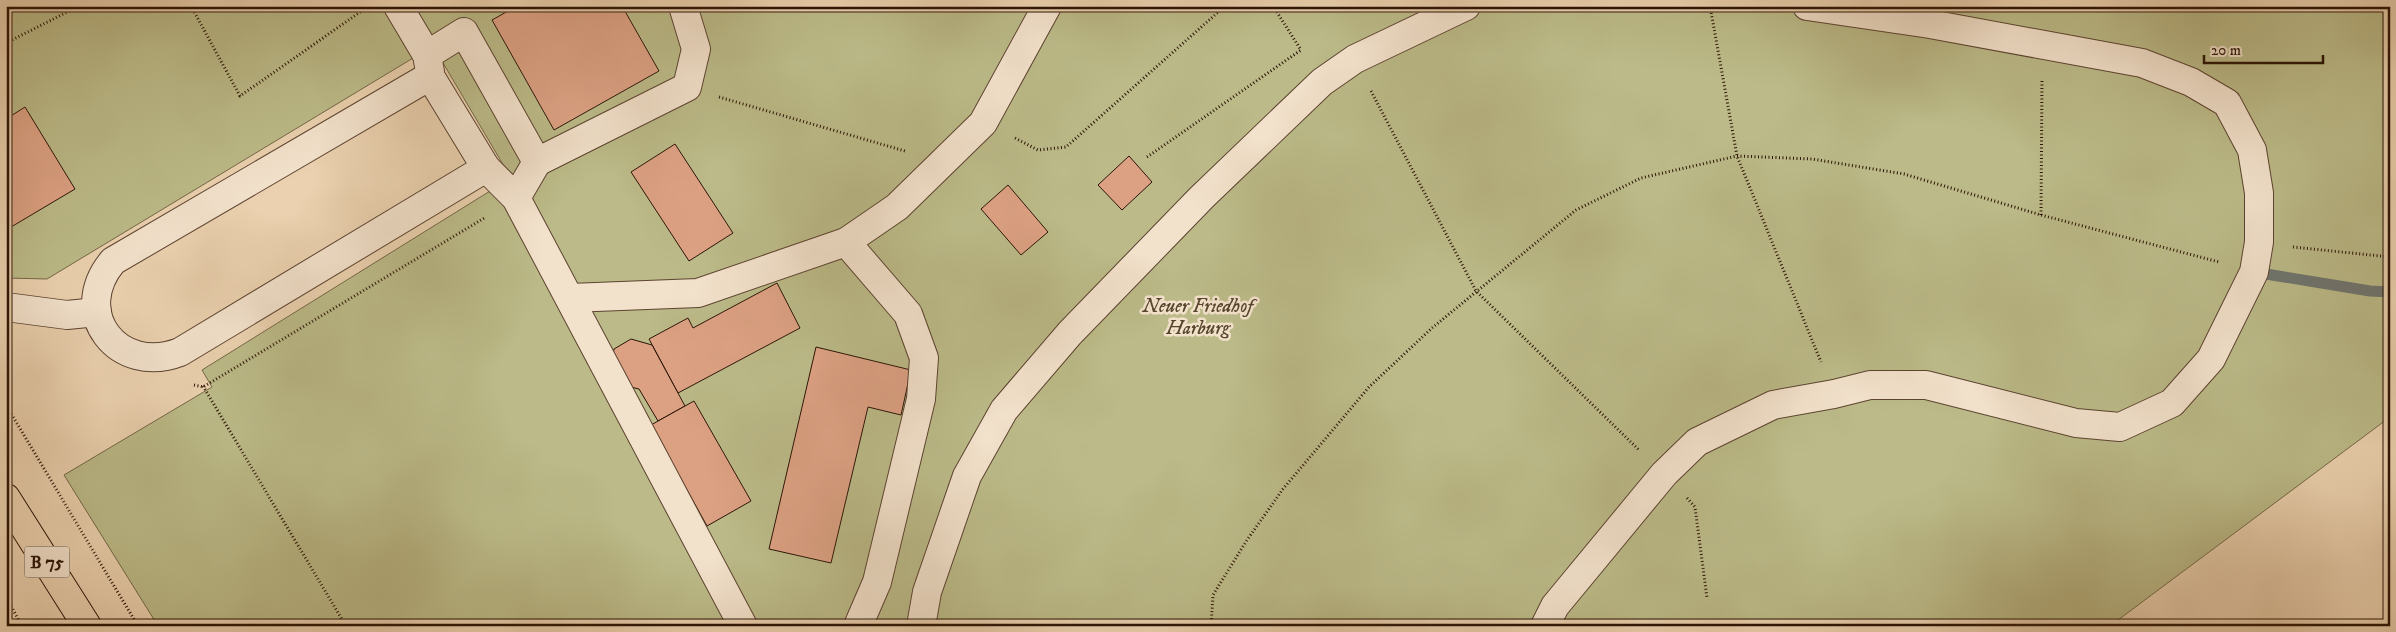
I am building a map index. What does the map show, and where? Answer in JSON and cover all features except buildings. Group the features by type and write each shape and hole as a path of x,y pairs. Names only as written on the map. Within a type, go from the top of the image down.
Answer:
{"main road":[{"name":"B 75","path":"6,498 87,626"}],"street":[{"path":"398,6 486,168 516,198 743,626"},
{"path":"516,198 537,162 687,88 696,49 683,6"},
{"path":"570,298 698,293 846,242 898,207 977,130 1047,6"},
{"path":"921,626 927,592 967,476 1004,410 1070,333 1202,197 1322,82 1354,59 1466,6"},
{"path":"1545,626 1555,606 1664,474 1697,442 1773,405 1834,394 1870,385 1926,386 2076,423 2120,427 2172,403 2212,359 2254,272 2259,242 2259,193 2252,150 2227,103 2191,82 2142,63 1930,24 1807,6"},
{"path":"486,168 180,352 161,357 130,352 117,346 106,336 100,326 96,291 99,281 113,261 429,65 464,32 537,162"},
{"path":"846,242 908,314 924,358 921,399 881,563 876,582 858,626"},
{"path":"6,306 67,314 97,312"}],"path":[{"path":"6,42 79,6"},
{"path":"190,6 240,96 368,6"},
{"path":"977,130 1038,150 1066,147 1226,6"},
{"path":"1147,157 1301,50 1272,6"},
{"path":"1710,6 1737,156 1834,394"},
{"path":"2041,215 2042,46"},
{"path":"1354,59 1476,291 1664,474"},
{"path":"687,88 944,162"},
{"path":"1211,626 1212,595 1247,540 1283,489 1369,387 1476,291 1576,210 1641,178 1737,156 1812,159 1904,174 2041,215 2254,272"},
{"path":"203,387 484,218"},
{"path":"2309,250 2390,257"},
{"path":"180,352 203,387 346,626"},
{"path":"6,406 138,626"},
{"path":"1700,536 1707,598"},
{"path":"6,597 22,626"}],"green space":[{"name":"Neuer Friedhof Harburg","path":"6,6 2390,6 2390,417 2110,626 158,626 64,475 212,387 202,370 511,178 433,46 47,279 6,278"}],"waterway":[{"path":"2254,272 2370,291 2390,292"}]}
